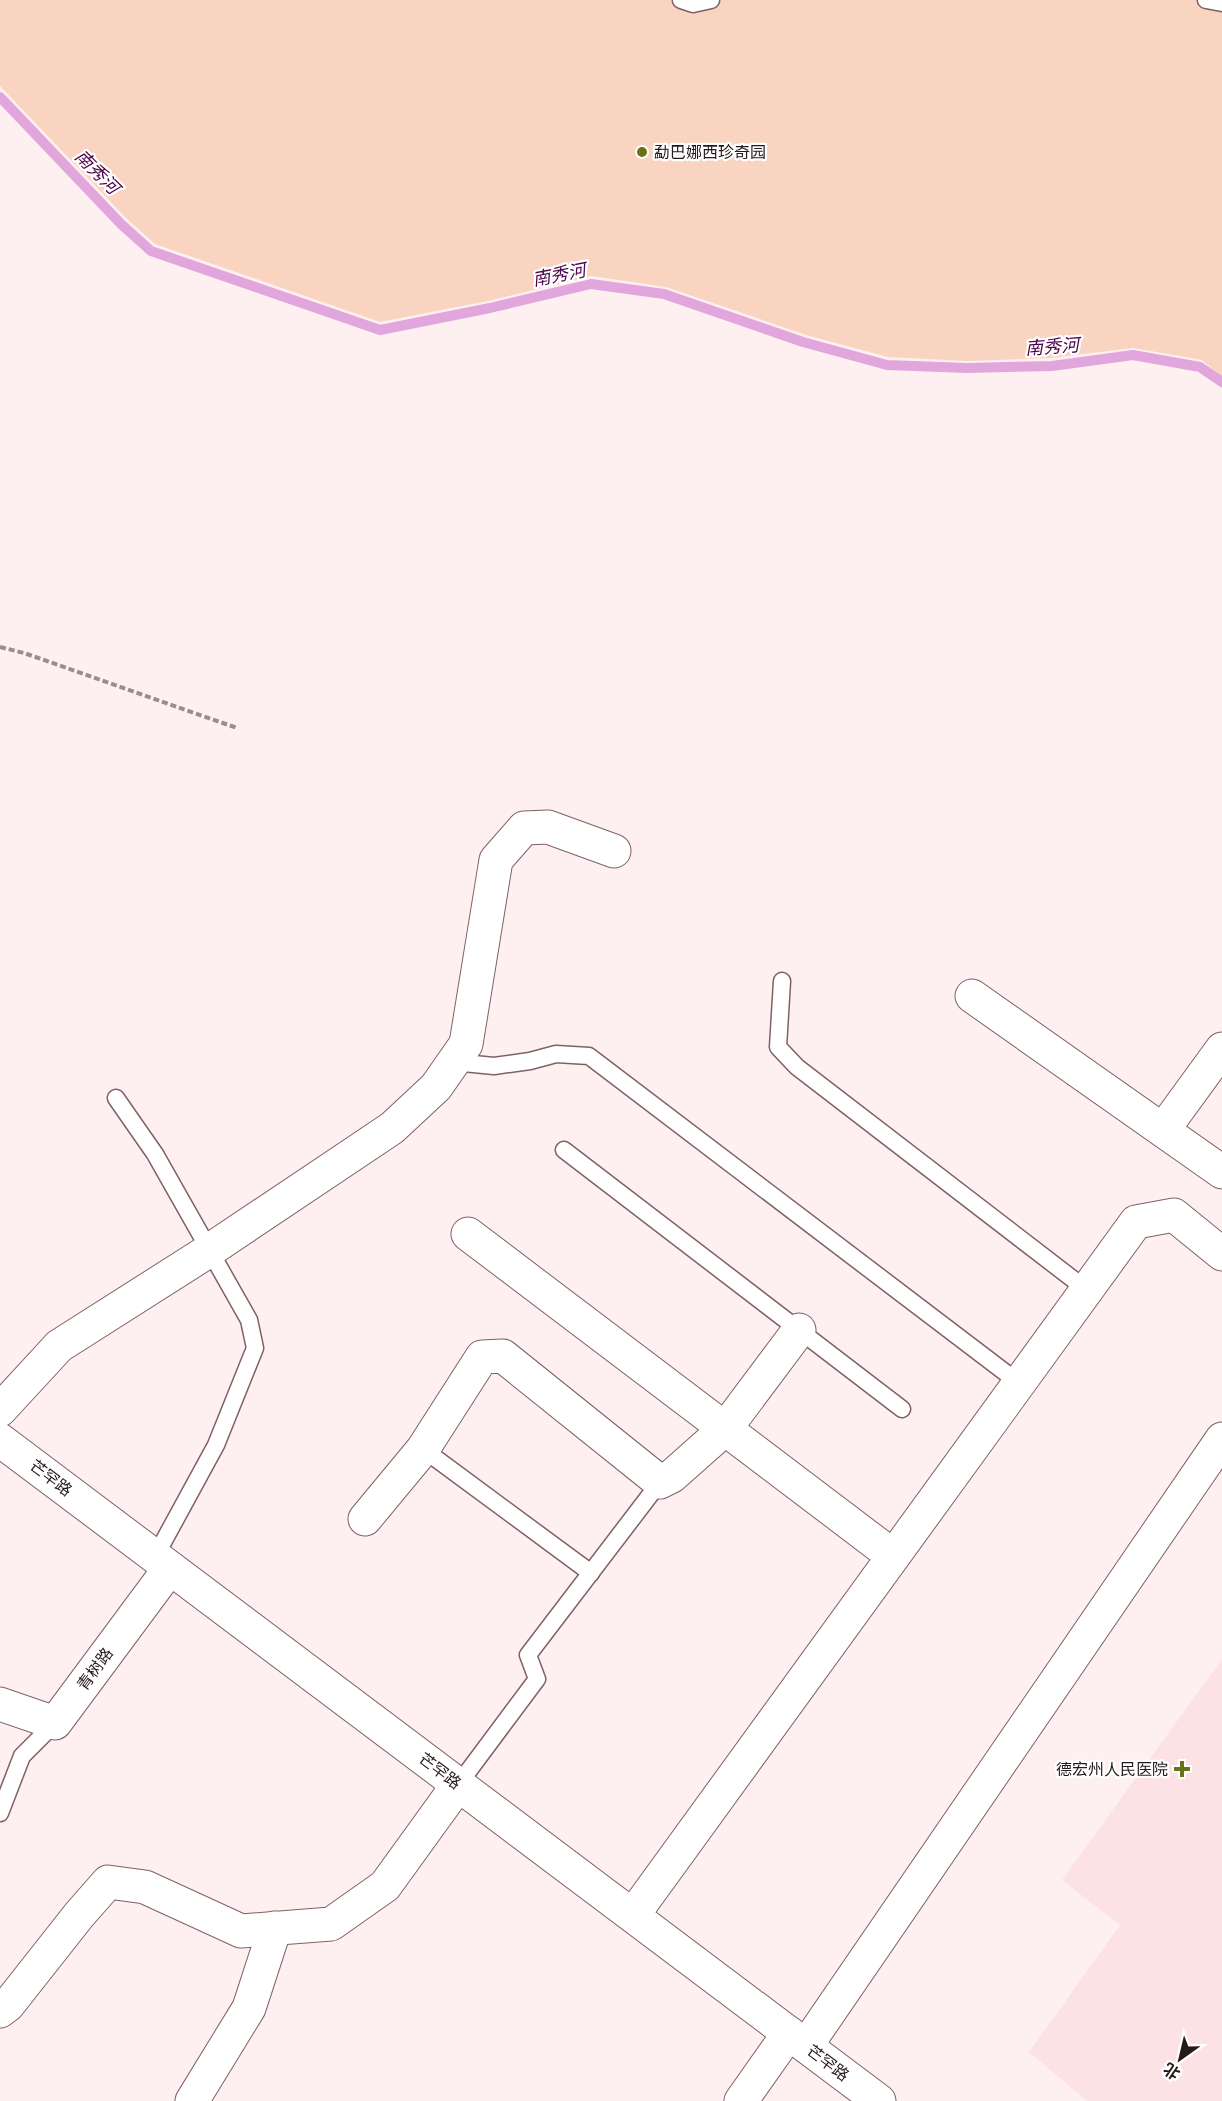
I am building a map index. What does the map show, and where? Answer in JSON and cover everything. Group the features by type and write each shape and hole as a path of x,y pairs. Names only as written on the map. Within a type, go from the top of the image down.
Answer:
{"street":[{"path":"0,1410 59,1346 210,1250 392,1128 436,1087 466,1044 496,860 524,828 548,827 614,851"},
{"path":"972,996 1222,1172"},
{"path":"1163,1130 1222,1049"},
{"path":"633,1915 1136,1222 1174,1215 1222,1254"},
{"path":"468,1234 893,1556"},
{"path":"364,1518 423,1449 482,1357 503,1356 660,1482 672,1476 725,1429 799,1330"},
{"path":"741,2101 798,2039 1222,1439"},
{"name":"芒罕路","path":"0,1440 879,2101"},
{"name":"青树路","path":"55,1723 163,1562"},
{"path":"0,1704 55,1723"},
{"path":"0,2011 8,2005 108,1882 145,1887 241,1931 331,1924 385,1886 458,1785"},
{"path":"192,2101 249,2008 275,1928"}],"lane":[{"path":"681,0 693,4 711,0"},
{"path":"1206,0 1222,3"},
{"path":"782,981 778,1047 797,1067 1087,1290"},
{"path":"453,1062 494,1066 530,1061 556,1054 589,1056 1019,1383"},
{"path":"116,1098 155,1154 210,1250 249,1320 255,1347 216,1445 163,1562"},
{"path":"564,1150 902,1409"},
{"path":"423,1449 591,1573"},
{"path":"458,1785 537,1679 528,1655 660,1482"},
{"path":"0,1813 22,1756 55,1723"}],"path":[{"path":"0,647 24,653 237,728"}],"shaded area":[{"name":"勐巴娜西珍奇园","path":"0,0 1222,0 1222,377 1202,360 1133,348 1051,358 967,361 888,357 806,335 666,287 591,276 488,301 380,322 155,244 126,218 0,86"},
{"name":"德宏州人民医院","path":"1222,1659 1222,2101 1087,2101 1029,2052 1120,1925 1062,1880"}],"waterway":[{"name":"南秀河","path":"0,97 121,224 151,251 380,330 490,308 591,284 664,294 803,342 887,365 967,368 1052,366 1133,355 1200,367 1222,382"}],"place":[{"name":"勐巴娜西珍奇园","path":"642,152"},
{"name":"德宏州人民医院","path":"1182,1769"}]}
